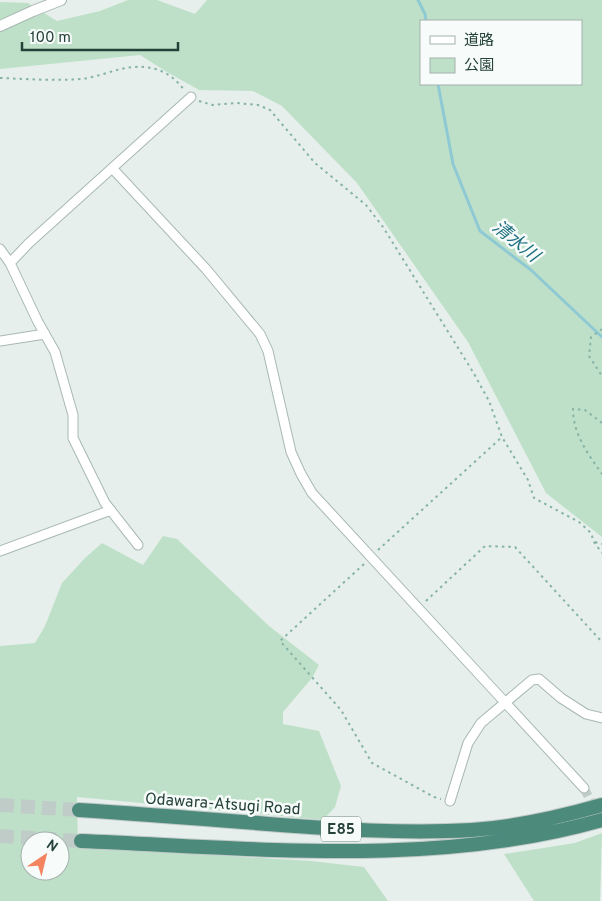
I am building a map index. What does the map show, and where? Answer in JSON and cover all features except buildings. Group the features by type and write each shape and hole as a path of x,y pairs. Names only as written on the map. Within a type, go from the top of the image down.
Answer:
{"highway":[{"name":"Odawara-Atsugi Road","path":"79,810 307,827 382,831 430,831 473,830 516,825 571,814 602,805"},
{"name":"E85","path":"81,841 307,850 389,850 475,845 519,839 574,828 602,820"}],"street":[{"path":"0,26 61,0"},
{"path":"10,262 192,97"},
{"path":"112,168 206,269 260,334 268,351 291,452 300,474 312,493 584,788"},
{"path":"0,249 10,262 38,322 55,352 73,415 73,438 106,503 138,545"},
{"path":"0,340 45,334"},
{"path":"0,551 111,510"},
{"path":"450,801 468,743 480,723 532,680 539,679 561,698 586,714 602,718"}],"path":[{"path":"0,78 80,80 122,69 138,67 167,72 198,101 212,105 258,105 270,110 315,162 366,205 383,227 474,372 489,401 502,437 528,480 534,498 578,522 591,533 594,542 602,553"},
{"path":"602,329 591,337 589,356 602,376"},
{"path":"602,423 585,410 573,409 573,421 580,440 591,460 602,474"},
{"path":"450,801 434,797 372,763 341,710 280,642 502,437"},
{"path":"594,542 602,544"},
{"path":"418,608 485,546 515,547 602,642"}],"green space":[{"path":"128,0 157,0 195,14 207,0 602,0 602,537 546,493 468,342 357,183 282,106 253,91 199,90 140,55 0,69 0,2 28,3 57,21 100,11"},
{"path":"163,536 177,539 269,626 319,665 312,678 283,712 283,724 319,731 341,786 335,807 323,820 77,797 78,847 311,861 364,867 388,901 0,901 0,646 35,643 45,626 62,583 102,543 143,565"},
{"path":"602,833 600,901 534,901 504,854 575,843"}],"waterway":[{"name":"清水川","path":"418,0 426,20"},
{"name":"清水川","path":"438,85 453,164 480,231 531,270 602,337"}],"tunnel":[{"path":"584,788 596,812"},
{"path":"0,805 79,810"},
{"path":"0,836 81,841"}]}
